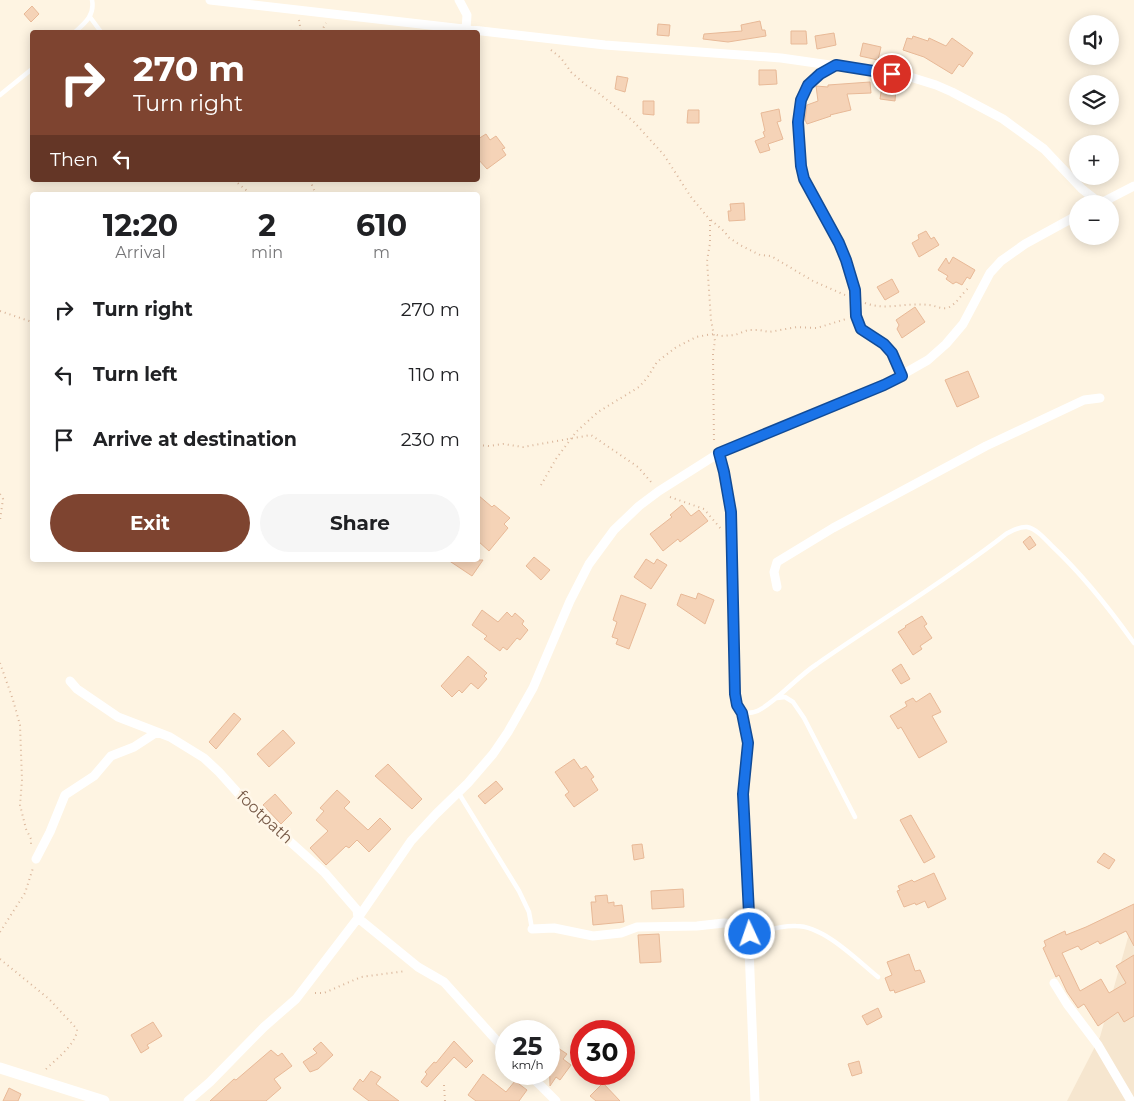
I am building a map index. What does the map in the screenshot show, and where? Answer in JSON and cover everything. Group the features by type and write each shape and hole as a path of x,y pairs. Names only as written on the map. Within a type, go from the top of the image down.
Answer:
{"street":[{"path":"210,0 466,30 467,15 459,0"},
{"path":"480,32 605,45 781,58 907,76 936,85 970,100 1003,119 1044,149 1090,195"},
{"path":"836,65 820,74 808,85 801,100 798,122 804,179 839,243 851,273 855,290 856,316 861,329 884,344 892,353 902,376"},
{"path":"1116,195 1134,186"},
{"path":"188,1101 210,1082 264,1027 286,1009 358,918 411,841 493,754 533,688 588,564 614,530 639,506 659,491 719,453 884,385 928,360 954,336 990,273 1001,260 1025,244 1069,220"},
{"path":"777,587 774,572 777,562 833,528 986,446 1084,400 1100,398"},
{"path":"719,453 728,491 733,538 735,694 737,705 742,713 748,743 743,794 755,1101"},
{"name":"footpath","path":"70,681 77,689 118,716 170,737 204,758 246,802 295,844 338,887 357,910 358,918"},
{"path":"36,859 50,832 65,795 94,776 111,756 134,747 158,732"},
{"path":"358,918 423,970 444,982 495,1039"},
{"path":"532,929 554,928 593,936 621,933 637,927 697,926 724,923 749,929"},
{"path":"1054,983 1067,1004 1098,1044 1131,1101"},
{"path":"0,1068 104,1101"},
{"path":"540,1085 556,1101"}],"lane":[{"path":"77,30 90,17 93,6 92,0"},
{"path":"90,17 100,30"},
{"path":"0,94 30,71"},
{"path":"742,713 759,710 810,668 924,593 1017,528 1026,527 1036,531 1064,557 1098,595 1134,643"},
{"path":"775,698 785,697 793,702 804,718 855,817"},
{"path":"458,792 519,891 529,912 532,929"},
{"path":"749,929 796,926 814,929 878,977"}],"path":[{"path":"535,38 561,58 571,72 587,86 633,120 664,154 691,197 710,220 710,243 707,261 711,320 714,334 714,446 710,458"},
{"path":"236,182 248,192"},
{"path":"0,311 30,321"},
{"path":"540,485 576,432 598,412 639,387 648,378 657,362 675,348 696,337 714,334 720,336 735,335 748,330 768,332 797,327 817,328 856,316"},
{"path":"480,445 503,444 523,447 591,434 638,467 659,491 670,498 704,509 733,538"},
{"path":"0,494 3,499 0,520"},
{"path":"0,663 20,725 22,780 20,805 26,829 31,839 31,850 36,859 25,893 0,932"},
{"path":"0,959 49,999 77,1029 77,1034 69,1045 36,1079"},
{"path":"305,987 311,993 324,993 361,977 399,971 423,970"},
{"path":"444,1085 445,1101"}],"shaded area":[{"path":"1134,916 1134,1101 1067,1101 1100,1037"}],"building":[{"path":"32,6 39,14 31,22 24,14"},
{"path":"760,21 766,36 728,42 703,39 704,34 742,31 741,25"},
{"path":"658,24 670,25 669,36 657,35"},
{"path":"791,31 806,31 807,44 791,44"},
{"path":"834,33 836,45 817,49 815,36"},
{"path":"913,36 928,41 929,38 946,46 952,38 973,53 963,67 959,64 952,74 924,57 903,50 907,38 912,39"},
{"path":"863,43 881,47 878,60 860,56"},
{"path":"759,70 776,70 777,84 759,85"},
{"path":"617,76 628,78 625,92 615,89"},
{"path":"870,82 871,93 847,94 851,110 830,115 807,124 805,120 807,105 818,101 816,86 828,87 828,85"},
{"path":"882,86 896,88 895,101 880,99"},
{"path":"643,101 654,101 654,115 643,114"},
{"path":"779,109 781,121 777,122 783,139 768,144 770,150 760,153 755,141 765,137 761,113"},
{"path":"688,110 699,110 699,123 687,123"},
{"path":"486,134 490,140 496,136 505,148 502,149 506,155 487,169 480,161 480,138"},
{"path":"744,203 745,220 729,221 728,211 731,211 730,204"},
{"path":"926,231 931,239 934,237 939,245 919,257 912,243 919,239 918,235"},
{"path":"953,257 975,270 970,279 967,277 962,285 956,282 953,284 946,279 948,276 938,270 946,258 949,264"},
{"path":"892,279 899,292 885,300 877,287"},
{"path":"915,307 925,322 902,338 897,329 899,325 896,320"},
{"path":"968,371 979,397 957,407 945,380"},
{"path":"480,497 510,518 504,524 508,528 489,551 480,543"},
{"path":"682,505 691,516 699,510 708,521 680,542 678,539 663,551 650,534 672,517 670,515"},
{"path":"1030,536 1036,545 1029,550 1023,542"},
{"path":"534,557 550,570 541,580 526,566"},
{"path":"646,559 654,564 657,559 667,565 651,589 634,577"},
{"path":"480,560 483,560 472,576 451,562 480,562"},
{"path":"698,593 714,600 705,624 677,605 681,594 696,599"},
{"path":"621,595 646,604 629,649 616,644 618,639 612,637 617,622 613,620"},
{"path":"482,610 498,622 507,612 512,617 515,613 524,621 522,624 528,630 520,640 517,638 507,650 503,647 500,651 484,639 487,636 472,625"},
{"path":"922,616 927,624 924,626 932,638 920,646 922,649 913,655 898,632"},
{"path":"468,656 487,673 484,676 487,679 478,689 471,683 462,693 459,690 452,697 441,686"},
{"path":"901,664 910,679 901,684 892,670"},
{"path":"930,693 941,712 932,716 947,742 919,758 901,727 898,729 890,716 907,706 905,702 913,698 916,702"},
{"path":"234,713 241,719 216,749 209,742"},
{"path":"283,730 295,743 269,767 257,754"},
{"path":"574,759 581,769 586,766 594,777 591,779 598,790 574,807 565,795 569,792 555,772"},
{"path":"388,764 422,799 412,809 375,776"},
{"path":"496,781 503,789 485,804 478,796"},
{"path":"337,790 350,802 344,808 368,830 380,818 391,829 369,852 357,840 349,848 346,846 326,865 310,848 328,831 316,820 324,811 320,808"},
{"path":"275,794 292,813 281,824 263,805"},
{"path":"911,815 935,857 924,863 900,820"},
{"path":"642,844 644,858 634,860 632,845"},
{"path":"1104,853 1115,860 1109,869 1097,862"},
{"path":"934,873 946,899 928,908 925,901 904,907 897,891 900,890 898,886 912,880 914,882"},
{"path":"683,889 684,907 652,909 651,891"},
{"path":"607,895 608,903 614,902 614,906 622,905 624,922 593,925 591,902 596,902 595,896"},
{"path":"1134,904 1134,946 1126,931 1100,944 1098,941 1081,950 1078,946 1062,953 1080,991 1101,979 1109,993 1126,983 1116,966 1134,955 1134,1016 1124,1022 1118,1012 1098,1026 1084,1004 1078,1008 1067,992 1059,975 1056,977 1043,948 1046,946 1044,941 1065,931 1066,935 1086,927"},
{"path":"659,934 661,962 640,963 638,935"},
{"path":"909,954 915,971 920,970 925,982 895,993 894,990 890,991 885,978 892,975 887,962"},
{"path":"878,1008 882,1017 867,1025 862,1016"},
{"path":"153,1022 162,1036 147,1045 149,1048 141,1053 131,1035"},
{"path":"454,1041 473,1061 466,1068 454,1057 427,1087 421,1082 427,1074 425,1072 434,1062 436,1063"},
{"path":"321,1042 333,1055 318,1069 310,1072 303,1062 317,1053 313,1049"},
{"path":"560,1049 567,1054 563,1059 570,1066 560,1080"},
{"path":"271,1050 278,1056 282,1053 292,1066 274,1079 281,1088 266,1101 210,1101 234,1079 236,1080"},
{"path":"859,1061 862,1073 852,1076 848,1064"},
{"path":"371,1071 381,1077 376,1084 399,1101 369,1101 353,1089 360,1079 363,1082"},
{"path":"483,1074 506,1092 512,1085 520,1085 527,1090 519,1101 476,1101 468,1095"},
{"path":"601,1085 605,1085 620,1101 596,1101 590,1096"},
{"path":"9,1088 21,1094 18,1101 3,1101"}],"route":[{"path":"750,934 743,794 748,743 742,713 737,705 735,694 733,538 728,491 719,453 902,376 892,353 874,336 861,329 856,316 853,280 846,260 839,243 804,179 801,166 798,122 801,100 808,85 820,74 836,65 892,74"}]}
